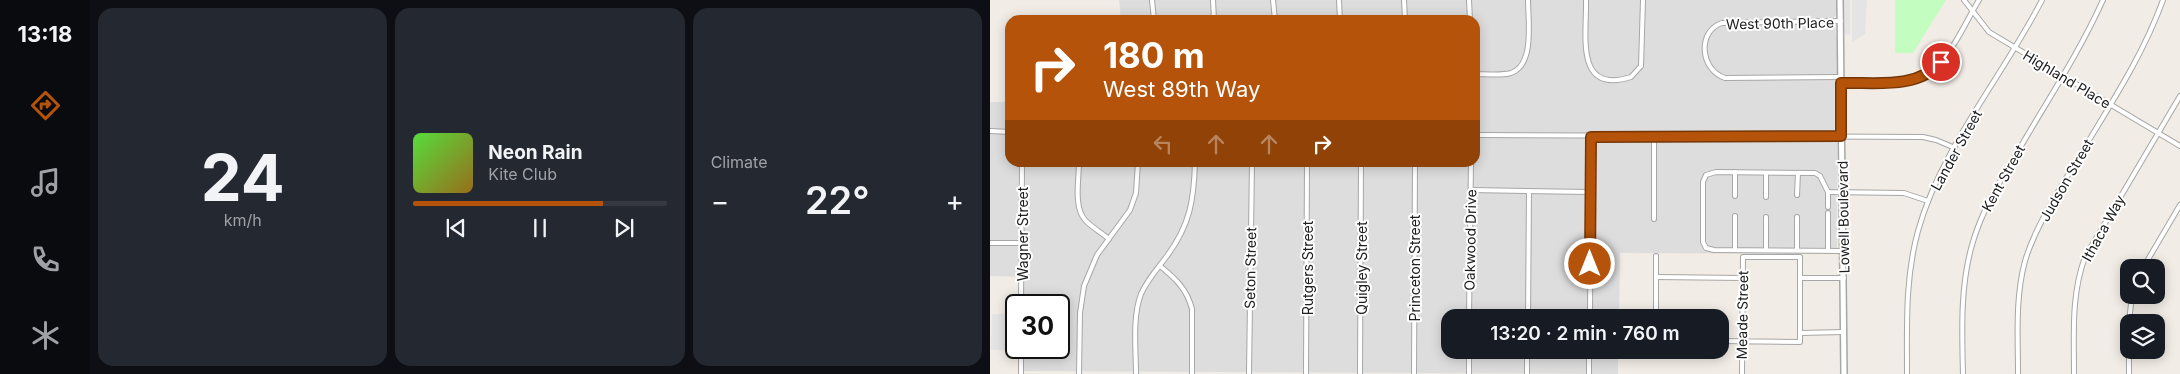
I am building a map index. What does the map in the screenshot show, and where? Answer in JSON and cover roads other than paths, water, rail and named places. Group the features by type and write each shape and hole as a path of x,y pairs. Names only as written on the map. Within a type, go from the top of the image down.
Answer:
{"street":[{"path":"1152,0 1154,15"},
{"path":"1213,0 1214,15"},
{"path":"1273,0 1274,15"},
{"path":"1338,0 1340,15"},
{"path":"1404,0 1405,15"},
{"path":"1469,0 1470,15"},
{"path":"1480,74 1507,74 1516,71 1525,60 1528,40 1528,0"},
{"path":"1586,0 1588,65 1592,72 1598,76 1616,79 1633,76 1641,66 1643,0"},
{"name":"Lowell Boulevard","path":"1840,0 1844,374"},
{"name":"Highland Place","path":"1964,0 1986,29 2180,146"},
{"path":"1841,80 1905,81 1916,79 1929,73 1945,56 1978,0"},
{"name":"Lander Street","path":"1907,374 1908,283 1914,248 1928,201 1944,167 2042,0"},
{"name":"Kent Street","path":"1963,374 1963,292 1968,260 1978,225 1997,185 2088,32 2103,0"},
{"name":"Judson Street","path":"2018,374 2018,301 2022,274 2030,247 2048,209 2143,48 2163,0"},
{"name":"West 90th Place","path":"1841,21 1722,22 1710,30 1706,41 1706,58 1709,67 1716,74 1724,78 1841,80"},
{"name":"Ithaca Way","path":"2074,374 2074,299 2081,268 2094,240 2180,96"},
{"path":"990,131 1005,132"},
{"path":"1480,135 1923,137 1955,148"},
{"path":"1590,309 1591,137"},
{"path":"1654,137 1654,219"},
{"name":"Wagner Street","path":"1021,294 1022,167"},
{"path":"1080,167 1079,204 1081,213 1086,221 1109,238"},
{"path":"1079,374 1080,313 1084,286 1097,255 1128,214 1136,193 1138,167"},
{"path":"1136,374 1136,320 1139,302 1145,286 1181,237 1194,192 1195,167"},
{"name":"Seton Street","path":"1249,374 1252,167"},
{"name":"Rutgers Street","path":"1306,374 1307,167"},
{"name":"Quigley Street","path":"1360,374 1361,167"},
{"name":"Princeton Street","path":"1414,374 1415,167"},
{"name":"Oakwood Drive","path":"1469,309 1471,167"},
{"path":"1828,207 1828,192 1820,176 1815,173 1716,172 1706,174 1703,182 1703,242 1706,248 1714,250 1844,251"},
{"path":"1735,172 1735,196"},
{"path":"1766,173 1766,197"},
{"path":"1797,195 1798,173"},
{"path":"1471,190 1590,192"},
{"path":"1528,309 1529,191"},
{"path":"1828,192 1904,193 1928,201"},
{"path":"2147,259 2180,205"},
{"path":"1828,213 1828,250"},
{"path":"1735,216 1735,250"},
{"path":"1766,217 1766,250"},
{"path":"1797,217 1797,250"},
{"path":"990,243 1022,243"},
{"path":"1656,256 1656,309"},
{"name":"Meade Street","path":"1742,374 1743,257 1800,257 1800,278"},
{"path":"1160,266 1178,281 1190,299 1192,309 1192,374"},
{"path":"1656,277 1743,278"},
{"path":"1729,341 1800,342 1800,278 1844,278"},
{"path":"1800,333 1844,332"},
{"path":"1021,359 1021,374"},
{"path":"1469,359 1469,374"},
{"path":"1527,359 1527,374"},
{"path":"1589,359 1589,374"},
{"path":"2129,359 2129,374"}]}
